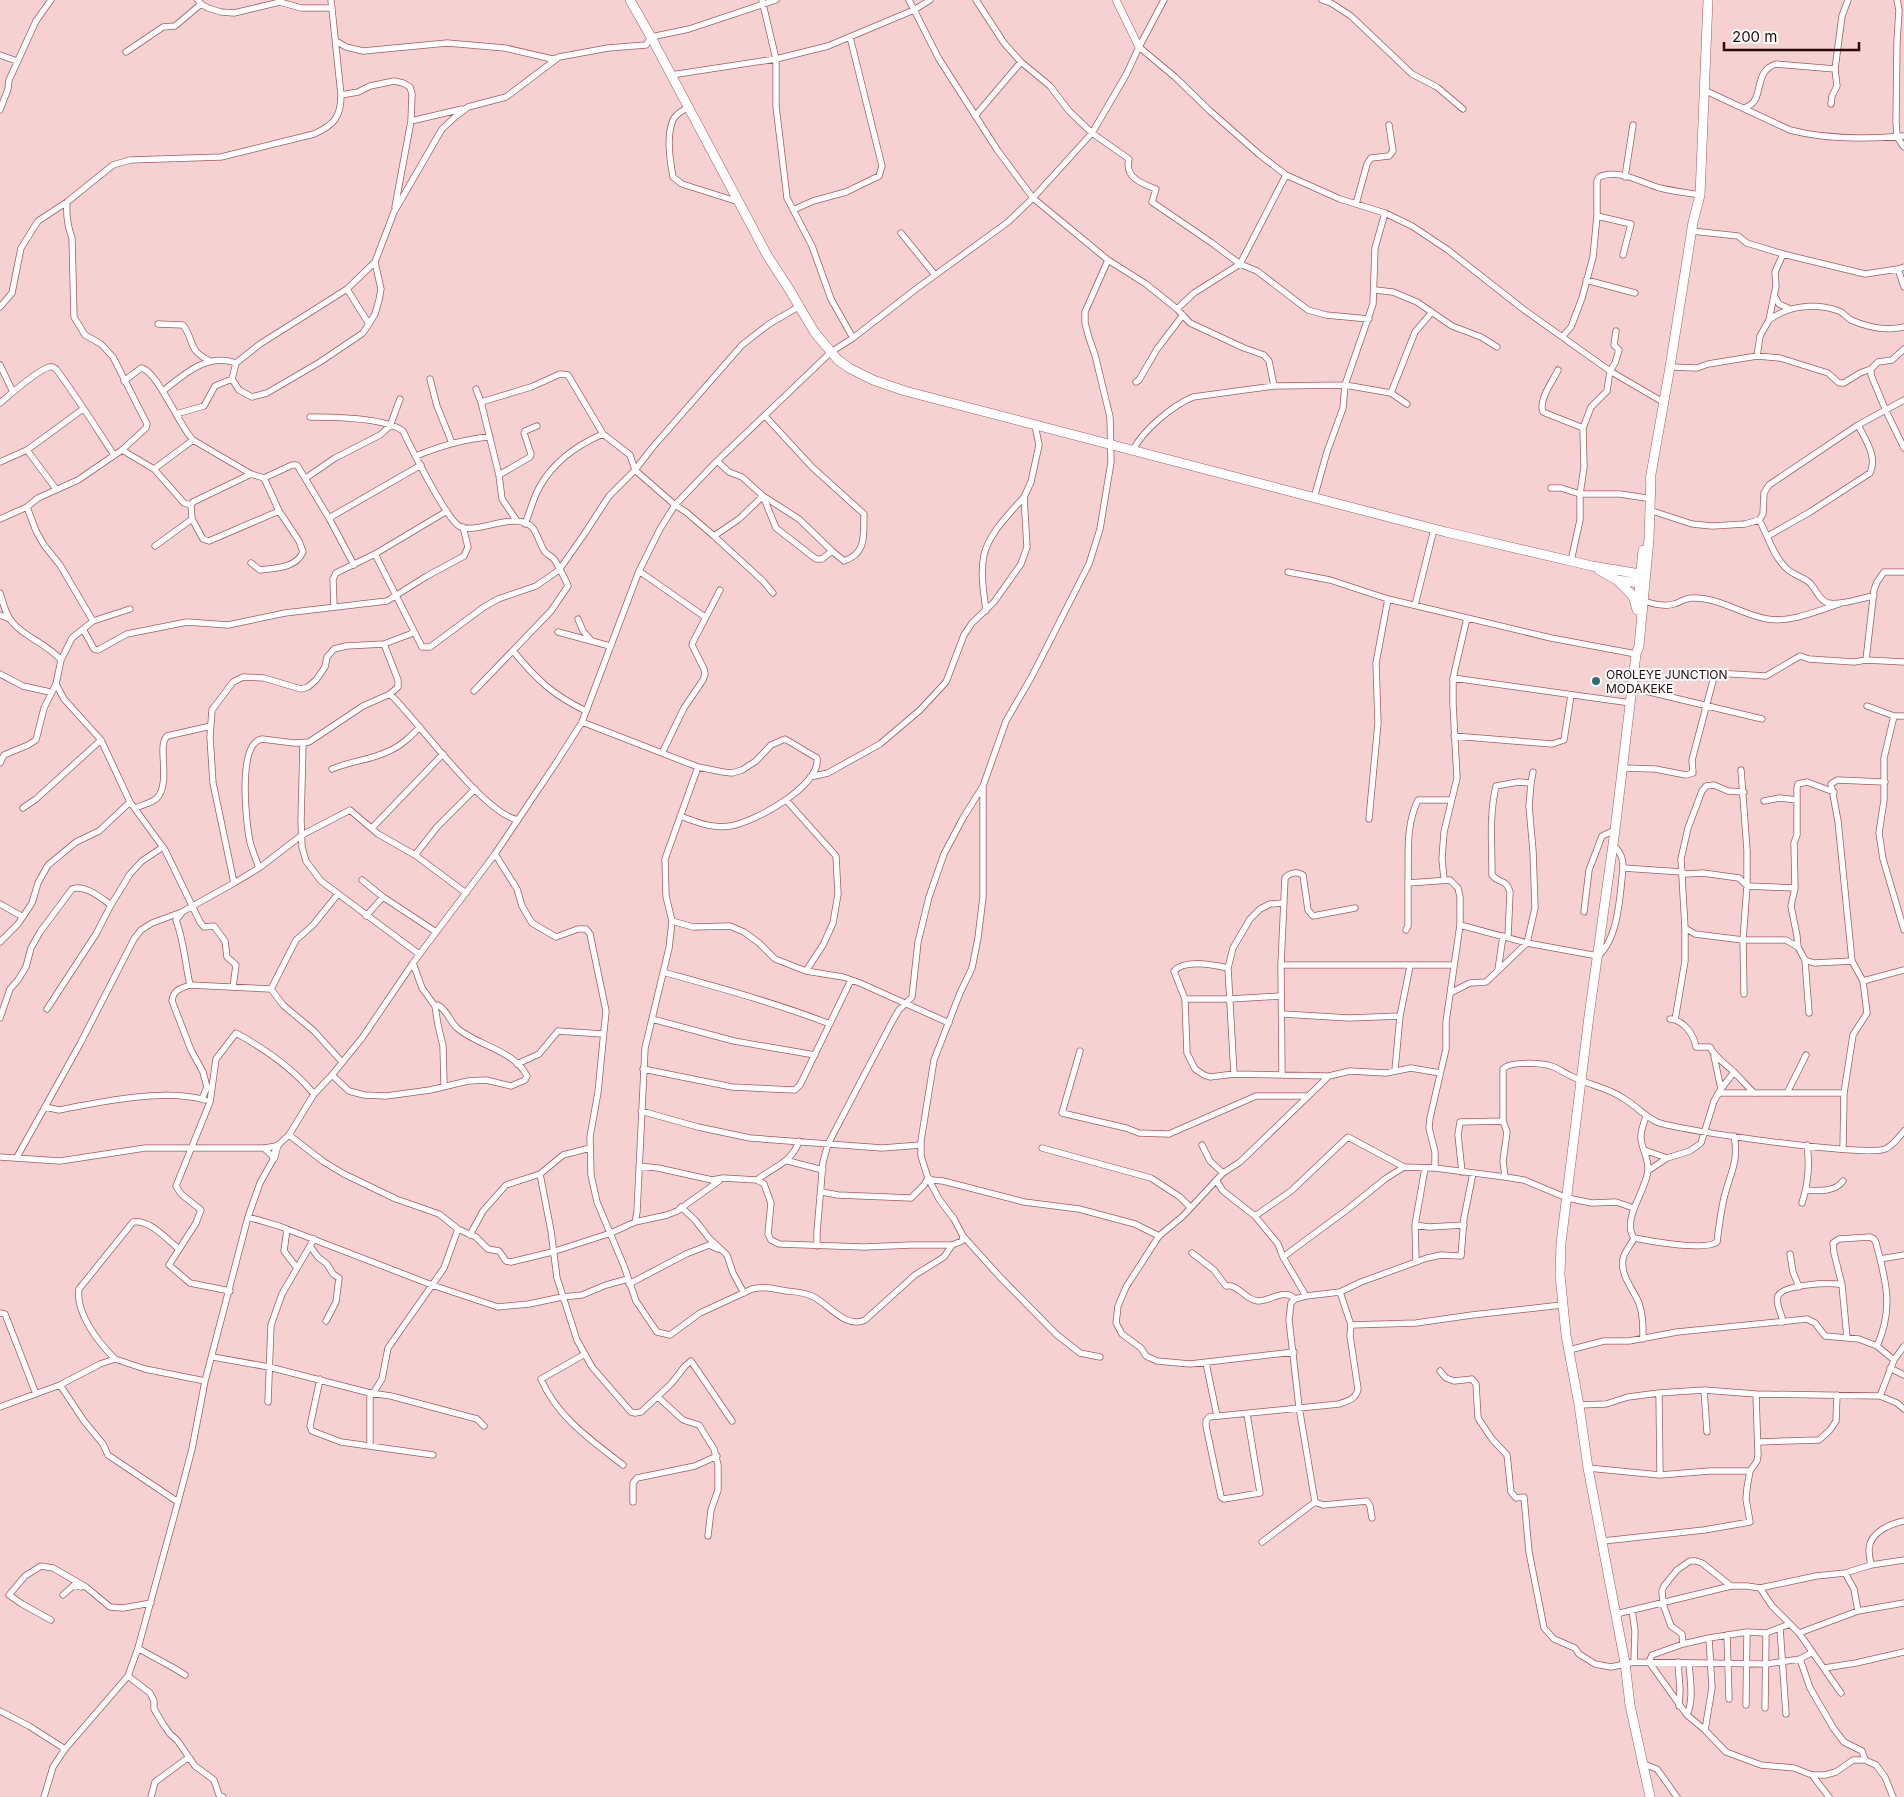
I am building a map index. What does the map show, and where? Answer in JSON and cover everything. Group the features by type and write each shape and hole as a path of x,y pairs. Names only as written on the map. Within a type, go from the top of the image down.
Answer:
{"main road":[{"path":"630,0 766,255 800,306 815,333 831,352 849,368 873,380 905,391 1434,529 1592,566 1627,571 1643,579"},
{"path":"1636,654 1639,646 1644,602 1643,547 1646,498 1692,231 1700,195 1708,0"},
{"path":"1650,476 1643,579 1637,610 1633,688 1561,1243 1560,1275 1562,1305 1588,1468 1616,1614 1629,1662 1630,1705 1641,1763 1650,1797"},
{"path":"1627,571 1639,561 1643,547"},
{"path":"1592,566 1617,580 1633,596 1637,610"},
{"path":"1617,580 1643,579"}],"street":[{"path":"0,110 17,61 36,20 51,0"},
{"path":"0,307 12,293 21,248 38,221 67,202 113,165 122,162 221,157 314,134 325,130 334,122 341,109 341,95 331,0"},
{"path":"336,41 362,51 447,43 505,48 552,59 608,48 646,46 651,37 689,29 763,2 776,0"},
{"path":"909,0 939,59 998,151 1033,198 1108,260 1146,284 1177,309 1190,323 1244,348 1264,354 1268,361 1274,386"},
{"path":"671,75 776,59 828,46 914,10 930,0"},
{"path":"976,0 999,36 1021,62 1050,86 1069,111 1092,132 1129,159 1127,165 1129,171 1140,184 1156,189 1152,202 1240,264 1256,271 1308,310 1326,315 1369,319"},
{"path":"1116,0 1139,47 1175,76 1260,156 1286,175 1340,199 1385,213 1412,226 1448,250 1523,309 1610,371 1663,402"},
{"path":"44,1797 54,1767 65,1749 128,1676 151,1603 192,1449 205,1381 248,1217 260,1183 274,1158 277,1146 289,1135 314,1094 342,1062 370,1025 412,962 496,854 582,722 638,571 660,529 675,505 717,461 831,352 853,338 1008,222 1033,198 1092,132 1126,75 1164,0"},
{"path":"1322,0 1351,16 1412,74 1437,86 1463,110"},
{"path":"1831,104 1832,96 1837,86 1835,69 1842,16 1848,0"},
{"path":"1897,0 1902,10 1897,42 1901,136 1904,147"},
{"path":"126,52 163,27 175,26 199,2 221,12 234,13 280,2 302,8 332,8"},
{"path":"763,2 776,59 776,106 787,198 812,246 830,299 853,338"},
{"path":"793,210 813,201 846,192 878,176 881,171 882,166 850,37"},
{"path":"1897,42 1904,42"},
{"path":"0,55 17,61"},
{"path":"538,55 544,68"},
{"path":"411,121 506,97 559,57"},
{"path":"975,116 1021,62"},
{"path":"1744,108 1750,106 1756,100 1763,73 1769,66 1776,64 1835,69"},
{"path":"341,95 394,81 410,87 412,94 411,121 394,212"},
{"path":"1704,90 1790,130 1803,134 1901,136"},
{"path":"688,107 677,114 673,120 670,154 673,176 682,184 739,202"},
{"path":"375,262 381,289 375,314 363,332 320,362 267,393 252,397 239,390 232,379 236,363 260,344 347,289 375,262 394,212 442,130 455,116 468,108"},
{"path":"1356,204 1367,164 1371,158 1389,156 1393,151 1389,125"},
{"path":"1625,177 1633,125"},
{"path":"1562,337 1571,327 1582,298 1593,257 1597,216 1597,181 1599,178 1610,174 1658,187 1700,195"},
{"path":"1177,309 1194,293 1240,264 1286,175"},
{"path":"0,520 27,507 38,498 78,480 122,450 146,428 147,424 124,381 120,366 101,344 85,335 74,318 72,238 66,219 67,202"},
{"path":"1314,498 1327,452 1343,408 1345,385 1369,319 1375,290 1374,248 1385,213"},
{"path":"1597,216 1631,224 1623,255"},
{"path":"1692,231 1738,236 1748,243 1784,254 1865,274 1901,268 1904,287"},
{"path":"901,233 935,275"},
{"path":"1757,356 1760,336 1769,320 1776,286 1775,272 1784,254"},
{"path":"817,1246 816,1232 828,1144 893,1020 912,997 918,942 929,897 944,854 982,786 1006,721 1032,676 1089,564 1100,529 1111,462 1110,417 1085,323 1085,312 1108,260"},
{"path":"1586,280 1635,293"},
{"path":"347,289 369,324"},
{"path":"1375,290 1393,292 1417,302 1452,326 1481,337 1498,347"},
{"path":"1774,295 1779,304 1788,308 1818,306 1841,312 1850,320 1885,329 1893,330 1904,326"},
{"path":"375,554 408,619 413,633 422,647 430,647 484,607 498,599 536,586 559,570 586,533 609,496 635,470 742,345 769,324 800,306"},
{"path":"1769,320 1788,308"},
{"path":"1391,393 1415,332 1432,312"},
{"path":"1136,382 1157,349 1183,315"},
{"path":"158,324 183,325 187,331 190,343 197,353 210,362"},
{"path":"1571,561 1580,520 1580,494 1584,467 1583,428 1592,408 1607,391 1610,371 1619,350 1614,345 1616,331"},
{"path":"1670,367 1697,368 1708,364 1757,356 1780,358 1828,372 1839,383 1844,383 1860,373 1871,369 1878,362 1897,357 1904,349"},
{"path":"162,392 189,370 210,362 226,359 236,363"},
{"path":"0,366 13,392"},
{"path":"0,403 30,379 48,367 52,367 56,369 76,395 83,409 114,455"},
{"path":"124,381 141,368 145,368 176,414 186,434 251,474 264,478 295,464 297,465 329,518 354,565"},
{"path":"1871,369 1871,375 1886,411 1904,448"},
{"path":"1558,370 1542,404 1542,410 1583,428"},
{"path":"481,402 531,387 564,373 568,375 603,434 630,455 635,470 714,536 763,581 773,593"},
{"path":"176,414 204,406 215,386 232,379"},
{"path":"430,380 437,406 452,443"},
{"path":"1133,450 1137,441 1146,433 1183,401 1193,397 1274,386 1345,385 1391,393 1407,404"},
{"path":"476,389 490,437 502,499 517,521"},
{"path":"306,478 334,458 380,435 390,426 400,399"},
{"path":"1649,510 1692,524 1712,526 1746,524 1759,520 1763,514 1764,493 1769,485 1858,425 1904,400"},
{"path":"0,462 27,450 83,409"},
{"path":"717,461 729,472 742,476 763,496 798,519 844,561 858,551 862,546 864,514 812,467 765,416"},
{"path":"83,629 94,649 98,650 127,634 187,622 228,625 285,613 375,603 396,597 426,576 464,556 468,547 462,527 453,521 403,431 398,427 361,420 310,417"},
{"path":"986,611 982,582 984,554 999,526 1024,497 1031,482 1039,445 1035,425"},
{"path":"1768,536 1870,474 1873,468 1872,456 1858,425"},
{"path":"499,476 532,454 524,433 537,426"},
{"path":"525,524 538,488 550,472 584,442 603,434"},
{"path":"416,456 452,443 490,437"},
{"path":"154,469 193,440"},
{"path":"27,450 56,489"},
{"path":"122,450 154,469 184,503 191,505"},
{"path":"329,518 421,465"},
{"path":"251,474 193,502 191,505 192,519 203,540 209,541 279,511"},
{"path":"251,563 260,570 292,564 300,558 303,552 299,540 279,511 264,478"},
{"path":"1551,488 1561,488 1580,494 1620,494 1646,498"},
{"path":"763,496 776,528 816,559 822,559 832,551"},
{"path":"714,536 739,519 763,496"},
{"path":"810,778 828,773 880,744 920,710 946,682 964,636 972,623 986,611 1021,564 1027,547 1024,497"},
{"path":"27,507 36,531 44,545 60,565 93,620"},
{"path":"334,607 334,576 447,511"},
{"path":"155,546 192,519"},
{"path":"1759,520 1768,536 1772,549 1783,565 1792,574 1803,577 1820,597 1828,602 1838,604"},
{"path":"462,527 517,521 525,524 532,528 544,551 553,559 567,580 568,586 551,611 514,652 474,691"},
{"path":"1414,605 1434,529"},
{"path":"638,571 705,617"},
{"path":"1288,572 1330,580 1388,599 1551,638 1636,654"},
{"path":"1866,660 1877,582 1884,572 1904,572"},
{"path":"662,753 684,708 703,680 704,669 692,645 720,590"},
{"path":"0,594 10,619 21,631 51,649 61,660"},
{"path":"1644,602 1658,605 1674,604 1693,598 1713,601 1768,619 1788,618 1814,613 1859,598 1874,596"},
{"path":"1369,819 1378,723 1376,664 1388,599"},
{"path":"0,763 4,755 28,746 36,740 44,708 50,692 56,684 61,660 72,638 93,620 130,610"},
{"path":"0,615 10,619"},
{"path":"1444,879 1442,859 1451,800 1457,778 1453,678 1467,618"},
{"path":"578,619 583,632 592,641"},
{"path":"558,632 610,646"},
{"path":"234,883 213,783 210,737 212,710 233,682 243,678 264,678 301,689 308,687 316,680 325,667 327,657 334,650 346,646 384,644 413,633"},
{"path":"259,868 250,844 246,820 246,769 248,754 253,743 257,740 303,743 318,737 363,706 390,694 398,687 398,680 384,644"},
{"path":"514,652 545,687 564,701 586,711"},
{"path":"1623,768 1655,769 1686,775 1693,773 1692,760 1715,673 1766,676 1800,656 1809,659 1854,662 1866,660 1904,662"},
{"path":"0,674 23,686 50,692"},
{"path":"1453,678 1631,703"},
{"path":"56,684 64,698 101,740 130,802 163,847 204,927 214,926 225,941 227,957 236,964 232,987"},
{"path":"1633,688 1762,720"},
{"path":"390,694 475,789 503,815 510,819 518,820"},
{"path":"1454,736 1552,744 1564,740 1571,695"},
{"path":"1867,706 1894,716 1904,716"},
{"path":"1894,716 1884,758 1884,800 1879,833 1883,859 1904,930"},
{"path":"582,722 698,768 732,773 742,770 756,761 771,746 784,739 817,758 818,764 810,778 786,800 752,819 730,826 715,827 680,816"},
{"path":"135,808 157,798 161,791 164,739 167,736 211,726"},
{"path":"332,769 390,751 404,742 420,727"},
{"path":"23,808 36,799 101,740"},
{"path":"303,743 302,847 306,861 321,881 419,954"},
{"path":"372,828 443,754"},
{"path":"635,1222 645,1048 664,972 672,921 666,896 665,859 698,768"},
{"path":"1741,770 1744,792 1747,886 1743,940 1744,994"},
{"path":"1452,992 1470,983 1486,982 1527,943 1535,908 1534,861 1529,806 1533,772"},
{"path":"1843,1149 1844,1093 1853,1035 1866,1013 1863,981 1852,960 1832,784 1837,780 1885,782"},
{"path":"1498,970 1506,936 1510,892 1505,881 1496,879 1492,875 1492,812 1494,795 1496,786 1518,782 1531,783"},
{"path":"1809,1013 1805,960 1798,947 1791,906 1795,888 1794,843 1797,835 1798,784 1807,782 1834,792"},
{"path":"1721,1091 1714,1056 1710,1046 1696,1048 1695,1038 1686,1026 1672,1019 1685,961 1681,859 1683,843 1706,786 1714,785 1728,791 1744,792"},
{"path":"982,786 982,897 978,938 972,968 948,1022 934,1060 922,1128 921,1156 928,1178 939,1199 954,1219 963,1236 1056,1334 1080,1353 1100,1357"},
{"path":"415,855 437,827 475,789"},
{"path":"1764,801 1780,798 1797,800"},
{"path":"786,800 836,856 838,894 833,923 823,945 806,971"},
{"path":"1406,930 1408,926 1407,855 1410,819 1414,806 1418,800 1451,800"},
{"path":"0,942 23,917 32,903 38,883 48,864 76,842 99,831 130,802"},
{"path":"16,1157 80,1044 134,939 141,930 152,922 182,912 234,883 259,868 302,835 350,810 378,834 415,855 466,893"},
{"path":"1584,912 1589,870 1594,855 1602,836 1615,830"},
{"path":"296,840 302,847"},
{"path":"1460,925 1527,943 1598,956 1604,950 1614,929 1624,868 1623,858 1612,844"},
{"path":"47,1009 96,934 111,904 130,874 142,861 163,847"},
{"path":"496,854 518,889 522,906 532,923 556,936 578,929 586,929 590,934 606,1011 590,1148 591,1175 598,1202 636,1301 658,1332 670,1335 700,1313 744,1292 761,1287 799,1291 813,1297 849,1321 860,1323 915,1276 944,1257 952,1245"},
{"path":"1624,868 1682,872 1686,874 1703,873 1739,878 1747,886 1795,888"},
{"path":"1282,1075 1283,1014 1281,965 1285,878 1289,874 1301,873 1305,878 1308,910 1313,916 1355,908"},
{"path":"362,880 383,897 436,932"},
{"path":"1408,883 1450,880 1458,888 1460,897 1460,925 1452,992 1446,1022 1446,1049 1429,1123 1435,1152 1435,1168"},
{"path":"0,1018 10,989 26,967 31,948 72,889 80,888 111,904"},
{"path":"271,989 296,940 313,926 338,894"},
{"path":"366,916 383,897"},
{"path":"1234,1074 1228,968 1233,948 1250,919 1260,909 1270,904 1284,903"},
{"path":"0,904 23,917"},
{"path":"182,912 176,920 183,938 182,947 190,985"},
{"path":"672,921 693,927 730,926 744,932 759,943 775,959 806,971 851,980 948,1022"},
{"path":"1685,928 1695,934 1743,940 1786,940 1798,947"},
{"path":"1805,960 1814,962 1852,960"},
{"path":"412,962 422,988 435,1006 444,1046 444,1086"},
{"path":"1228,968 1213,965 1188,965 1176,969 1174,974 1185,999 1187,1053 1195,1069 1210,1077 1234,1074 1329,1076 1350,1071 1386,1073 1411,1068 1440,1073"},
{"path":"1281,965 1454,965"},
{"path":"1395,1070 1400,1016 1410,966"},
{"path":"1863,981 1904,970"},
{"path":"664,972 716,986 761,1002 784,1006 830,1024"},
{"path":"643,1069 732,1087 795,1090 800,1085 851,980"},
{"path":"202,1099 207,1086 203,1072 191,1050 172,1001 172,996 178,989 190,985 271,989"},
{"path":"271,989 283,1005 314,1031 342,1062"},
{"path":"1185,999 1281,996"},
{"path":"332,1075 349,1091 364,1095 386,1096 430,1090 468,1080 486,1080 511,1086 526,1080 527,1076 517,1064 456,1027 442,1007 438,1004 435,1006"},
{"path":"1283,1014 1349,1018 1400,1016"},
{"path":"652,1019 734,1041 815,1055"},
{"path":"517,1064 539,1054 558,1032 603,1034"},
{"path":"230,1291 190,1283 169,1265 193,1229 201,1210 181,1194 176,1186 210,1102 216,1059 236,1033 262,1046 303,1081 314,1094"},
{"path":"1080,1051 1062,1113 1126,1128 1139,1133 1169,1134 1256,1096 1308,1096"},
{"path":"1787,1093 1806,1055"},
{"path":"1714,1056 1722,1060 1754,1093"},
{"path":"1505,1177 1503,1162 1507,1132 1503,1121 1503,1069 1506,1066 1519,1064 1550,1066 1624,1098 1646,1116 1670,1126 1704,1132 1807,1146 1843,1149 1886,1149 1893,1144 1904,1130"},
{"path":"1634,1238 1631,1234 1630,1226 1634,1208 1649,1170 1667,1158 1690,1151 1701,1143 1714,1101 1734,1072"},
{"path":"1294,1352 1206,1363 1190,1364 1156,1361 1146,1356 1141,1348 1122,1334 1116,1323 1118,1306 1126,1287 1159,1236 1183,1216 1223,1173 1240,1162 1329,1076"},
{"path":"1721,1091 1844,1093"},
{"path":"45,1107 59,1110 145,1096 181,1096 210,1102"},
{"path":"641,1111 698,1127 750,1138 882,1148 921,1145"},
{"path":"1646,1116 1641,1139 1649,1170"},
{"path":"1462,1172 1458,1135 1460,1122 1503,1121"},
{"path":"289,1135 324,1162 344,1174 396,1200 439,1214 458,1229 476,1237 488,1249 499,1251 506,1261 511,1262 611,1234 635,1222 667,1215 681,1208 723,1178"},
{"path":"1634,1238 1687,1245 1713,1245 1717,1242 1725,1194 1736,1159 1737,1148 1734,1136"},
{"path":"1255,1216 1291,1191 1348,1137 1404,1167 1435,1168 1524,1180 1567,1198 1592,1203 1616,1202 1634,1208"},
{"path":"757,1180 768,1171 788,1161 796,1152 800,1141"},
{"path":"1202,1145 1210,1161 1223,1173"},
{"path":"0,1157 60,1161 145,1148 264,1148 277,1146"},
{"path":"1802,1203 1806,1190 1809,1161 1807,1146"},
{"path":"264,1148 274,1158"},
{"path":"470,1235 483,1211 506,1185 540,1174 563,1155 590,1148"},
{"path":"1042,1148 1151,1178 1180,1197 1190,1207"},
{"path":"1644,1150 1667,1158"},
{"path":"788,1161 823,1170"},
{"path":"639,1166 658,1168 712,1180 723,1178 757,1180 764,1184 771,1203 768,1234 771,1240 779,1244 864,1247 910,1244 952,1245 960,1243 963,1236"},
{"path":"1283,1257 1385,1179 1404,1167"},
{"path":"1416,1262 1415,1225 1425,1168"},
{"path":"1315,1502 1299,1407 1289,1320 1291,1303 1295,1299 1306,1296 1340,1292 1416,1262 1441,1255 1461,1256 1473,1173"},
{"path":"540,1174 557,1278 562,1297 577,1340 592,1367 631,1412 635,1413 641,1412 658,1397 691,1361 732,1421"},
{"path":"822,1192 838,1195 911,1198 924,1186 928,1178"},
{"path":"928,1178 1024,1202 1079,1209 1135,1224 1159,1236"},
{"path":"1216,1180 1223,1191 1255,1216 1278,1244 1283,1257 1306,1296"},
{"path":"1806,1190 1817,1191 1836,1188 1843,1181"},
{"path":"681,1208 695,1220 726,1255 744,1292"},
{"path":"248,1217 314,1238 432,1285 498,1307 582,1295 606,1285 629,1281 702,1248 709,1246 721,1251"},
{"path":"179,1249 147,1224 133,1222 79,1289 78,1296 91,1331 100,1344 116,1359 144,1369 205,1381"},
{"path":"1415,1225 1429,1227 1464,1225"},
{"path":"288,1229 284,1251 297,1268"},
{"path":"370,1393 374,1392 382,1380 388,1348 444,1268 458,1229"},
{"path":"1847,1338 1842,1285 1833,1243 1835,1241 1870,1237 1876,1243 1887,1295 1888,1314 1877,1346"},
{"path":"268,1402 271,1325 282,1294 314,1238"},
{"path":"1634,1238 1623,1258 1623,1265 1626,1277 1639,1304 1643,1320 1643,1338"},
{"path":"310,1246 318,1257 327,1264 333,1274 339,1278 336,1302 326,1321"},
{"path":"1192,1253 1214,1270 1226,1286 1236,1288 1252,1301 1262,1301 1287,1294 1292,1295 1295,1299"},
{"path":"1790,1254 1793,1272 1799,1287"},
{"path":"1880,1259 1904,1255"},
{"path":"292,1263 293,1276"},
{"path":"1784,1322 1777,1300 1778,1296 1787,1289 1826,1283 1842,1285"},
{"path":"1247,1414 1260,1493 1228,1499 1221,1497 1206,1426 1206,1421 1209,1417 1339,1404 1355,1396 1358,1389 1350,1336 1351,1325 1340,1292"},
{"path":"1351,1325 1416,1323 1562,1305"},
{"path":"0,1313 5,1314 36,1394"},
{"path":"1569,1350 1604,1341 1629,1341 1677,1332 1807,1319 1815,1324 1825,1336 1859,1339 1877,1346 1894,1360"},
{"path":"1880,1396 1890,1368 1904,1346"},
{"path":"585,1354 541,1379 560,1413 578,1430 623,1465"},
{"path":"212,1357 269,1367 370,1393 401,1398 477,1420 484,1426"},
{"path":"0,1407 60,1385 100,1364 116,1359"},
{"path":"1206,1363 1217,1416"},
{"path":"1890,1368 1904,1375"},
{"path":"1440,1371 1446,1378 1454,1381 1472,1379 1474,1381 1476,1384 1478,1418 1492,1439 1508,1455 1511,1492 1516,1498 1524,1497 1529,1552 1544,1628 1554,1639 1575,1648 1579,1654 1595,1664 1611,1667 1629,1662 1766,1664 1800,1659 1811,1653"},
{"path":"320,1379 310,1426 312,1431 341,1442 433,1455"},
{"path":"60,1385 84,1421 103,1444 108,1456 178,1502"},
{"path":"1579,1405 1606,1404 1628,1397 1659,1392 1704,1390 1756,1394 1880,1396 1897,1403 1904,1409"},
{"path":"1704,1390 1707,1432"},
{"path":"1659,1392 1660,1475"},
{"path":"370,1393 370,1445"},
{"path":"1603,1542 1704,1530 1750,1522 1746,1498 1750,1471 1757,1461 1756,1394"},
{"path":"1758,1442 1819,1440 1830,1430 1836,1421 1837,1395"},
{"path":"658,1397 683,1420 699,1425 717,1456 718,1490 711,1510 708,1536"},
{"path":"633,1502 633,1483 637,1478 695,1466 717,1456"},
{"path":"1588,1468 1660,1475 1710,1471 1750,1471"},
{"path":"1315,1502 1323,1505 1367,1502 1370,1506 1372,1518"},
{"path":"1262,1542 1315,1502"},
{"path":"1871,1565 1869,1550 1872,1541 1888,1525 1904,1521"},
{"path":"1616,1614 1731,1586 1760,1588 1904,1560"},
{"path":"1683,1644 1682,1634 1671,1626 1663,1604 1664,1586 1677,1570 1690,1561 1696,1561 1702,1563 1731,1586"},
{"path":"51,1620 22,1604 9,1594 25,1576 41,1566 53,1568 86,1587 110,1607 116,1609 151,1603"},
{"path":"1845,1573 1856,1595 1858,1610"},
{"path":"63,1595 74,1585 86,1587"},
{"path":"1760,1588 1772,1606 1798,1633 1841,1693"},
{"path":"1798,1633 1858,1610 1904,1603"},
{"path":"1629,1662 1635,1631 1632,1610"},
{"path":"1649,1662 1652,1655 1683,1644 1747,1632 1766,1633 1790,1624"},
{"path":"1780,1628 1786,1714"},
{"path":"1746,1705 1747,1632"},
{"path":"1765,1708 1766,1633"},
{"path":"1727,1635 1729,1699"},
{"path":"1705,1730 1712,1688 1709,1638"},
{"path":"138,1648 185,1675"},
{"path":"1824,1668 1904,1652"},
{"path":"1800,1659 1810,1688 1834,1729 1844,1742 1862,1751 1865,1760"},
{"path":"1649,1662 1679,1706 1726,1752 1761,1765 1794,1768 1812,1775 1825,1775 1836,1772 1853,1760 1865,1760 1876,1765 1885,1777 1893,1797"},
{"path":"1678,1662 1679,1706"},
{"path":"1687,1715 1691,1695 1689,1663"},
{"path":"128,1676 150,1693 154,1700 154,1709 163,1724 195,1766 214,1780 219,1795 223,1797"},
{"path":"0,1711 29,1726 65,1749"},
{"path":"151,1797 155,1782 189,1757"},
{"path":"1641,1763 1657,1769 1677,1797"},
{"path":"1812,1775 1829,1797"}],"place":[{"name":"OROLEYE JUNCTION MODAKEKE","path":"1596,681"}]}
